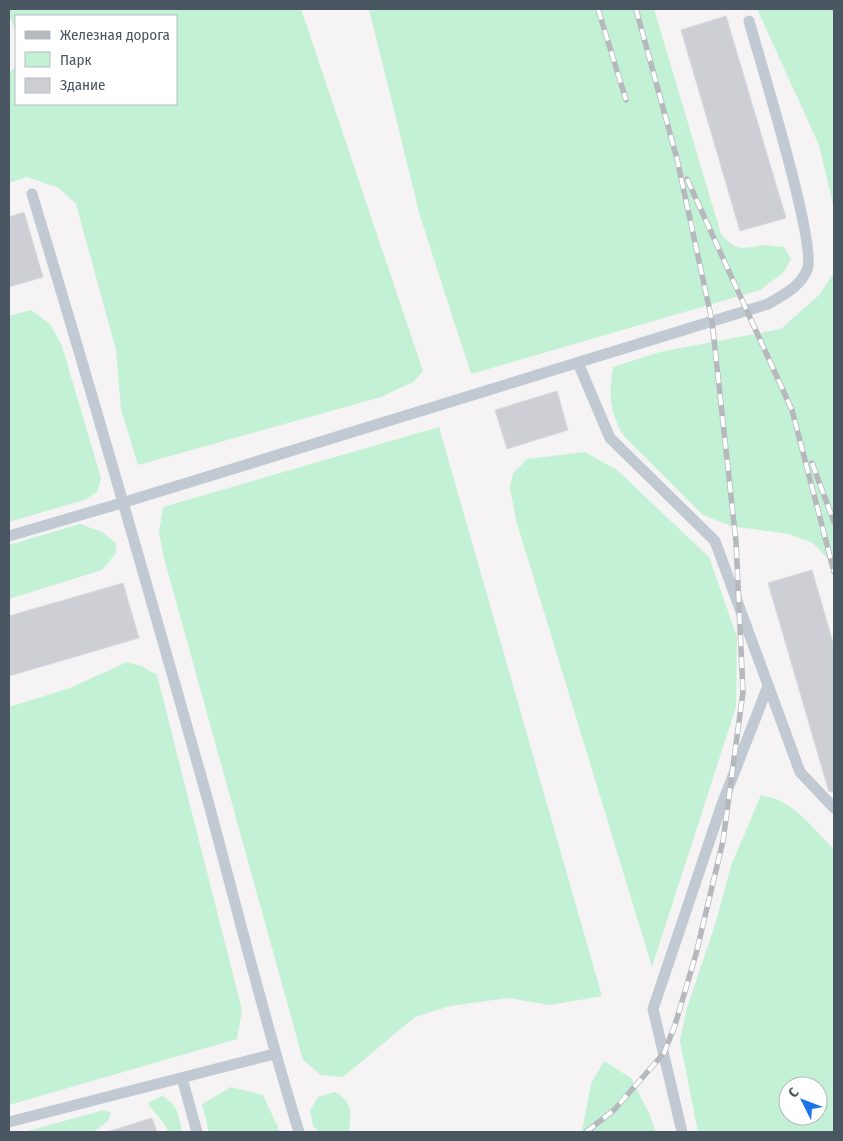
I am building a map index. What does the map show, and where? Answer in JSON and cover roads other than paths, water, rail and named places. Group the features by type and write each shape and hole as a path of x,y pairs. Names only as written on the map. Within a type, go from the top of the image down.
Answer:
{"lane":[{"path":"9,536 768,304 798,285 808,268 806,228 749,21"},
{"path":"32,194 125,502 244,931 274,1054 299,1132"},
{"path":"578,362 610,438 715,541 800,772 834,808"},
{"path":"682,1132 653,1009 722,804 768,686"},
{"path":"9,1122 274,1054"},
{"path":"182,1078 197,1132"}],"railway":[{"path":"598,9 626,100"},
{"path":"586,1132 614,1110 664,1053 675,1025 696,954 723,841 743,692 736,542 712,321 677,159 636,9"},
{"path":"687,179 792,410 834,572"},
{"path":"812,463 834,522"}]}
